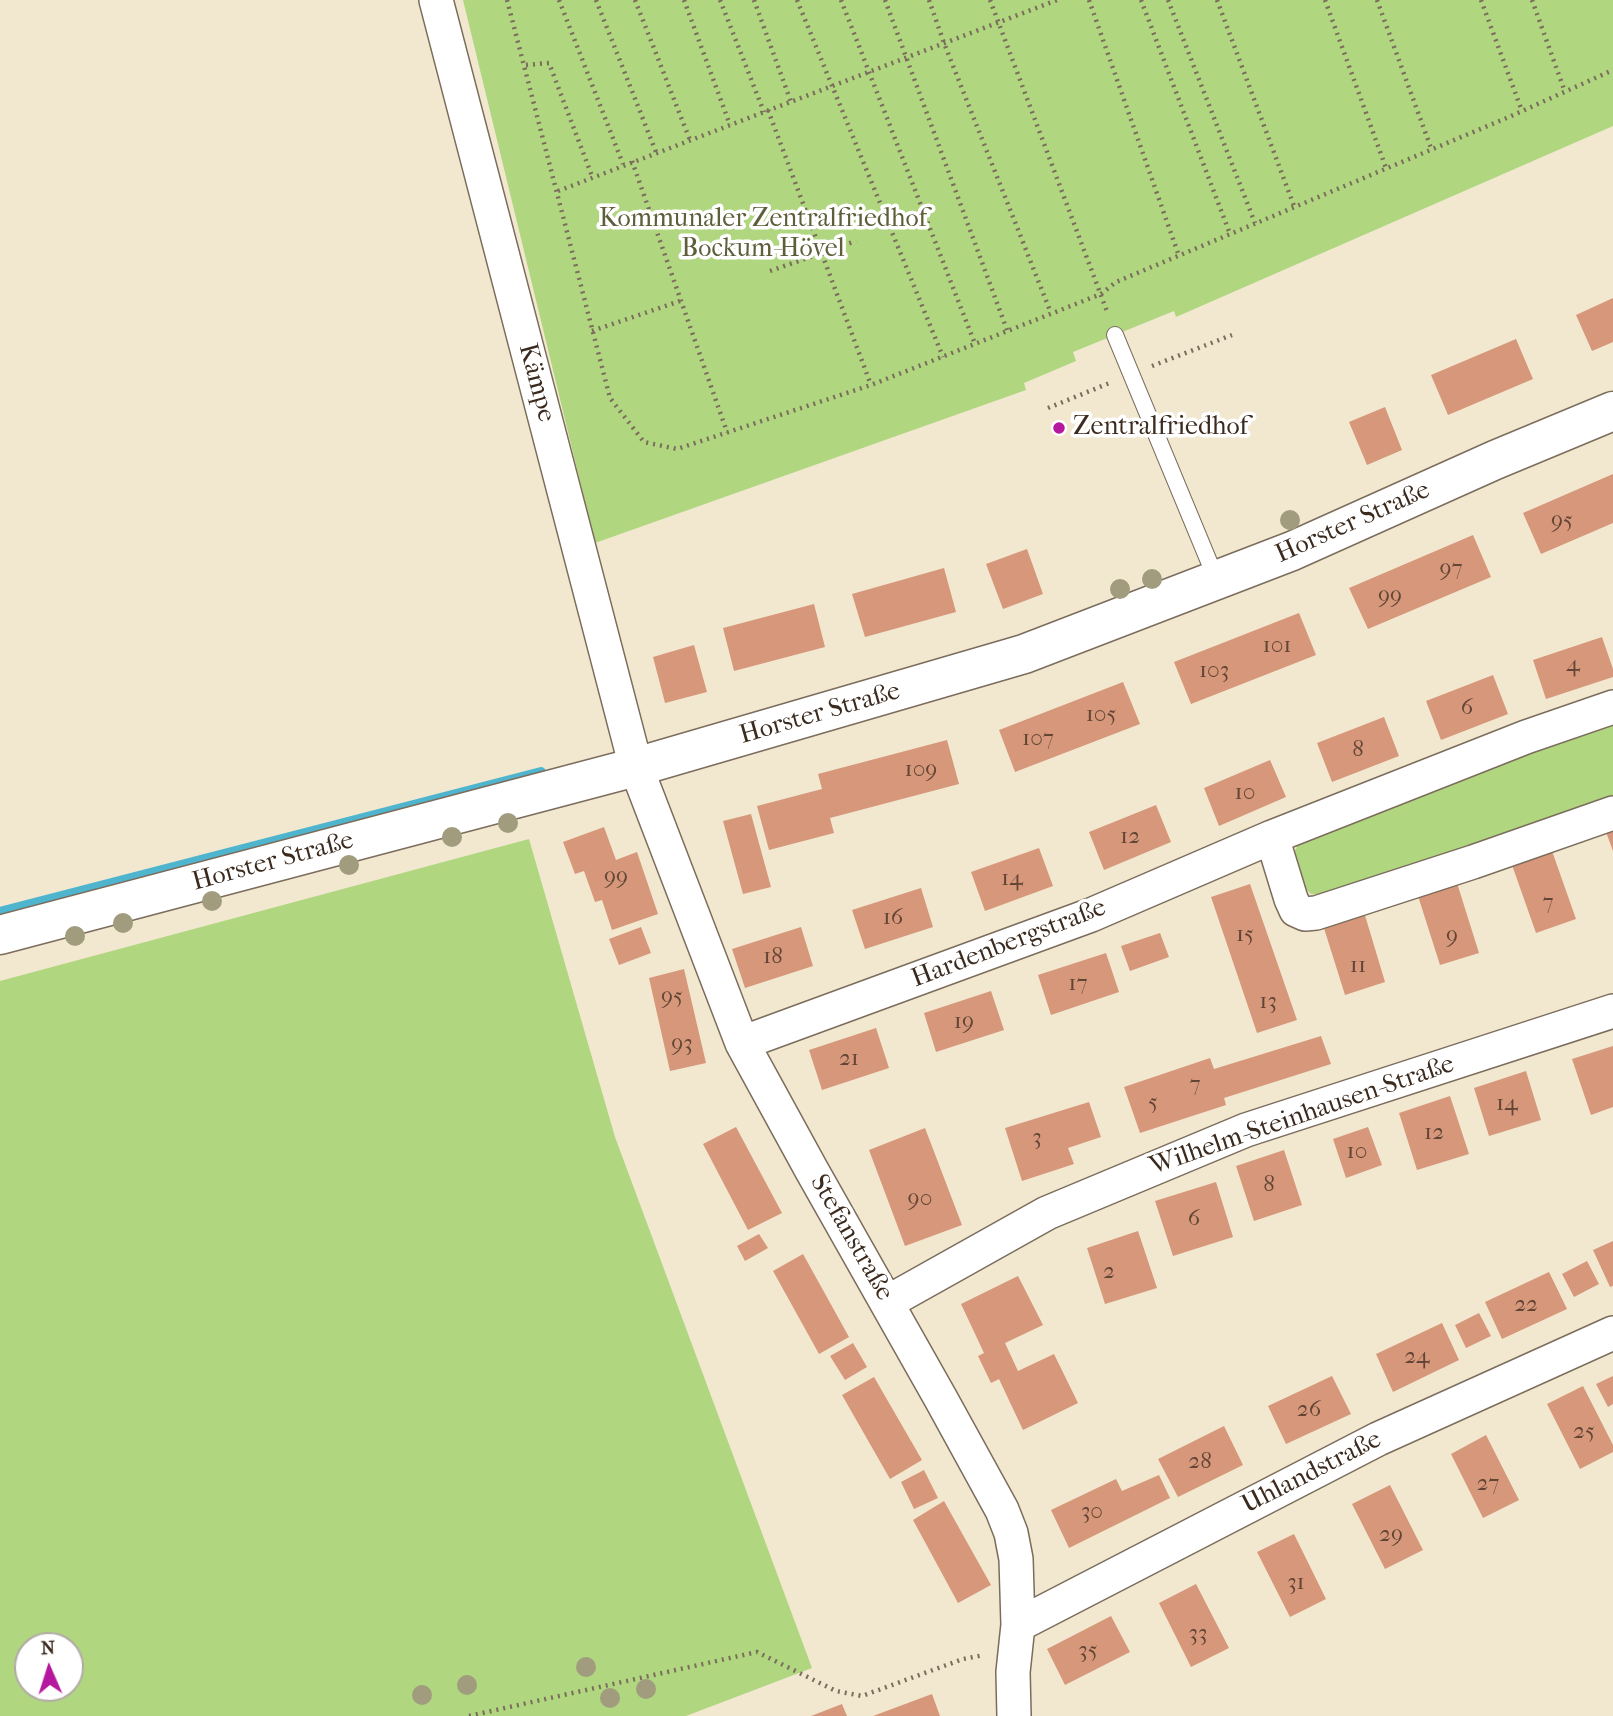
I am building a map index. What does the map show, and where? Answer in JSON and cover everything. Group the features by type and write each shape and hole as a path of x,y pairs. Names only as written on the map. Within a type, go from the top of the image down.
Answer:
{"street":[{"name":"Kämpe","path":"436,0 636,767"},
{"name":"Horster Straße","path":"0,935 636,767 1024,654 1217,581 1339,531 1495,460 1613,411"},
{"name":"Hardenbergstraße","path":"743,1043 1091,915 1272,837 1526,737 1613,707"},
{"name":"Stefanstraße","path":"636,767 743,1043 1002,1510 1011,1533 1016,1559 1014,1716"},
{"path":"1272,837 1296,911 1305,914 1316,913 1460,866 1613,813"},
{"name":"Wilhelm-Steinhausen-Straße","path":"888,1302 1048,1213 1246,1130 1613,1011"},
{"name":"Uhlandstraße","path":"1017,1637 1378,1439 1613,1334"}],"lane":[{"path":"1115,335 1217,581"}],"path":[{"path":"507,0 526,65 610,398 644,442 677,449 871,385 1101,294 1116,282 1613,70"},
{"path":"559,0 623,164"},
{"path":"596,0 656,152"},
{"path":"635,0 690,139"},
{"path":"684,0 730,125"},
{"path":"720,0 766,111 871,385"},
{"path":"754,0 791,102"},
{"path":"797,0 943,356"},
{"path":"841,0 975,344"},
{"path":"885,0 1007,330"},
{"path":"929,0 1051,313"},
{"path":"990,0 1115,335"},
{"path":"558,191 1057,0"},
{"path":"1089,0 1179,256"},
{"path":"1141,0 1230,234"},
{"path":"1168,0 1255,223"},
{"path":"1217,0 1294,206"},
{"path":"1325,0 1386,168"},
{"path":"1377,0 1431,148"},
{"path":"1481,0 1522,111"},
{"path":"1532,0 1565,92"},
{"path":"526,65 549,63 592,176"},
{"path":"632,161 727,432"},
{"path":"770,271 856,241"},
{"path":"592,331 680,301"},
{"path":"469,1716 757,1652 836,1691 862,1696 1017,1637"}],"green space":[{"name":"Kommunaler Zentralfriedhof Bockum-Hövel","path":"463,0 1613,0 1613,126 1176,317 1174,311 1073,352 1076,361 1024,383 1026,390 595,543"},
{"path":"1613,724 1613,799 1322,895 1311,894 1301,884 1293,855 1300,840 1483,769"},
{"path":"529,839 615,1137 812,1668 686,1716 0,1716 0,981"}],"building":[{"path":"1613,298 1613,342 1592,351 1576,315"},
{"path":"1516,339 1533,379 1448,415 1431,375"},
{"path":"1385,407 1402,450 1367,465 1349,422"},
{"path":"1613,474 1613,523 1541,554 1523,513"},
{"path":"1473,535 1491,577 1368,629 1349,588"},
{"path":"1027,549 1043,594 1003,609 986,564"},
{"path":"944,568 956,612 865,637 852,594"},
{"path":"814,604 825,647 734,671 723,628"},
{"path":"1299,613 1316,655 1191,704 1174,662"},
{"path":"1602,637 1613,669 1613,677 1546,699 1533,660"},
{"path":"694,645 707,692 665,703 653,657"},
{"path":"1493,675 1508,714 1441,740 1426,701"},
{"path":"1123,682 1140,724 1015,772 999,730"},
{"path":"1384,717 1399,756 1332,782 1317,743"},
{"path":"947,740 959,784 830,818 834,833 769,850 757,806 822,789 818,774"},
{"path":"1270,760 1286,797 1219,826 1204,788"},
{"path":"1156,805 1171,842 1104,870 1089,832"},
{"path":"751,814 771,887 743,894 723,821"},
{"path":"604,827 616,860 637,852 658,914 612,930 602,900 595,902 584,871 575,874 563,842"},
{"path":"1613,830 1613,851 1606,832"},
{"path":"1039,848 1053,886 985,911 971,872"},
{"path":"1552,851 1576,919 1536,933 1512,865"},
{"path":"1457,883 1479,953 1440,965 1418,896"},
{"path":"1250,884 1297,1020 1257,1033 1211,897"},
{"path":"921,888 933,927 865,949 852,910"},
{"path":"1364,912 1385,982 1345,995 1323,925"},
{"path":"641,927 651,953 619,965 609,939"},
{"path":"801,927 813,966 745,988 732,949"},
{"path":"1160,933 1169,957 1130,971 1121,946"},
{"path":"1106,953 1119,992 1051,1015 1038,975"},
{"path":"684,969 706,1063 670,1071 649,978"},
{"path":"991,991 1004,1030 936,1052 924,1013"},
{"path":"876,1028 889,1068 822,1090 809,1050"},
{"path":"1321,1036 1331,1064 1224,1098 1226,1105 1140,1133 1124,1087 1210,1058 1214,1069"},
{"path":"1613,1046 1613,1107 1591,1115 1572,1059"},
{"path":"1526,1071 1541,1120 1489,1136 1474,1088"},
{"path":"1450,1096 1469,1154 1417,1170 1399,1113"},
{"path":"1089,1102 1101,1137 1068,1148 1074,1164 1022,1181 1005,1128"},
{"path":"736,1127 782,1213 748,1230 703,1144"},
{"path":"1368,1127 1382,1165 1346,1178 1333,1139"},
{"path":"925,1128 962,1225 905,1246 869,1150"},
{"path":"1284,1150 1302,1205 1254,1221 1236,1166"},
{"path":"1216,1182 1233,1237 1173,1256 1155,1201"},
{"path":"1138,1231 1157,1288 1105,1304 1087,1248"},
{"path":"759,1234 768,1248 745,1261 737,1246"},
{"path":"1613,1241 1613,1286 1610,1287 1593,1250"},
{"path":"803,1254 849,1337 819,1354 773,1271"},
{"path":"1587,1261 1599,1284 1574,1297 1562,1274"},
{"path":"1549,1272 1567,1309 1502,1339 1485,1302"},
{"path":"1018,1276 1043,1325 1005,1343 1018,1371 1054,1354 1078,1403 1023,1430 999,1379 991,1383 978,1356 984,1353 961,1304"},
{"path":"1479,1313 1491,1336 1466,1348 1455,1325"},
{"path":"1442,1323 1459,1360 1393,1392 1376,1354"},
{"path":"853,1343 867,1367 845,1380 830,1356"},
{"path":"1332,1376 1351,1414 1286,1444 1268,1406"},
{"path":"1613,1376 1613,1404 1608,1407 1596,1384"},
{"path":"874,1377 922,1460 890,1479 842,1395"},
{"path":"1583,1386 1613,1445 1613,1452 1580,1469 1547,1404"},
{"path":"1224,1426 1243,1465 1178,1497 1158,1459"},
{"path":"1486,1435 1519,1500 1483,1518 1451,1454"},
{"path":"924,1470 938,1498 914,1509 901,1482"},
{"path":"1159,1475 1170,1498 1069,1548 1051,1510 1116,1479 1122,1491"},
{"path":"1390,1485 1423,1550 1385,1569 1352,1504"},
{"path":"944,1501 991,1585 958,1603 913,1520"},
{"path":"1294,1534 1326,1599 1290,1617 1257,1552"},
{"path":"1196,1584 1229,1648 1191,1667 1159,1603"},
{"path":"1111,1616 1130,1652 1065,1685 1047,1649"},
{"path":"932,1694 940,1716 873,1716"},
{"path":"842,1704 847,1716 811,1716"}],"waterway":[{"path":"0,912 541,772"}],"place":[{"name":"Zentralfriedhof","path":"1059,428"}]}
